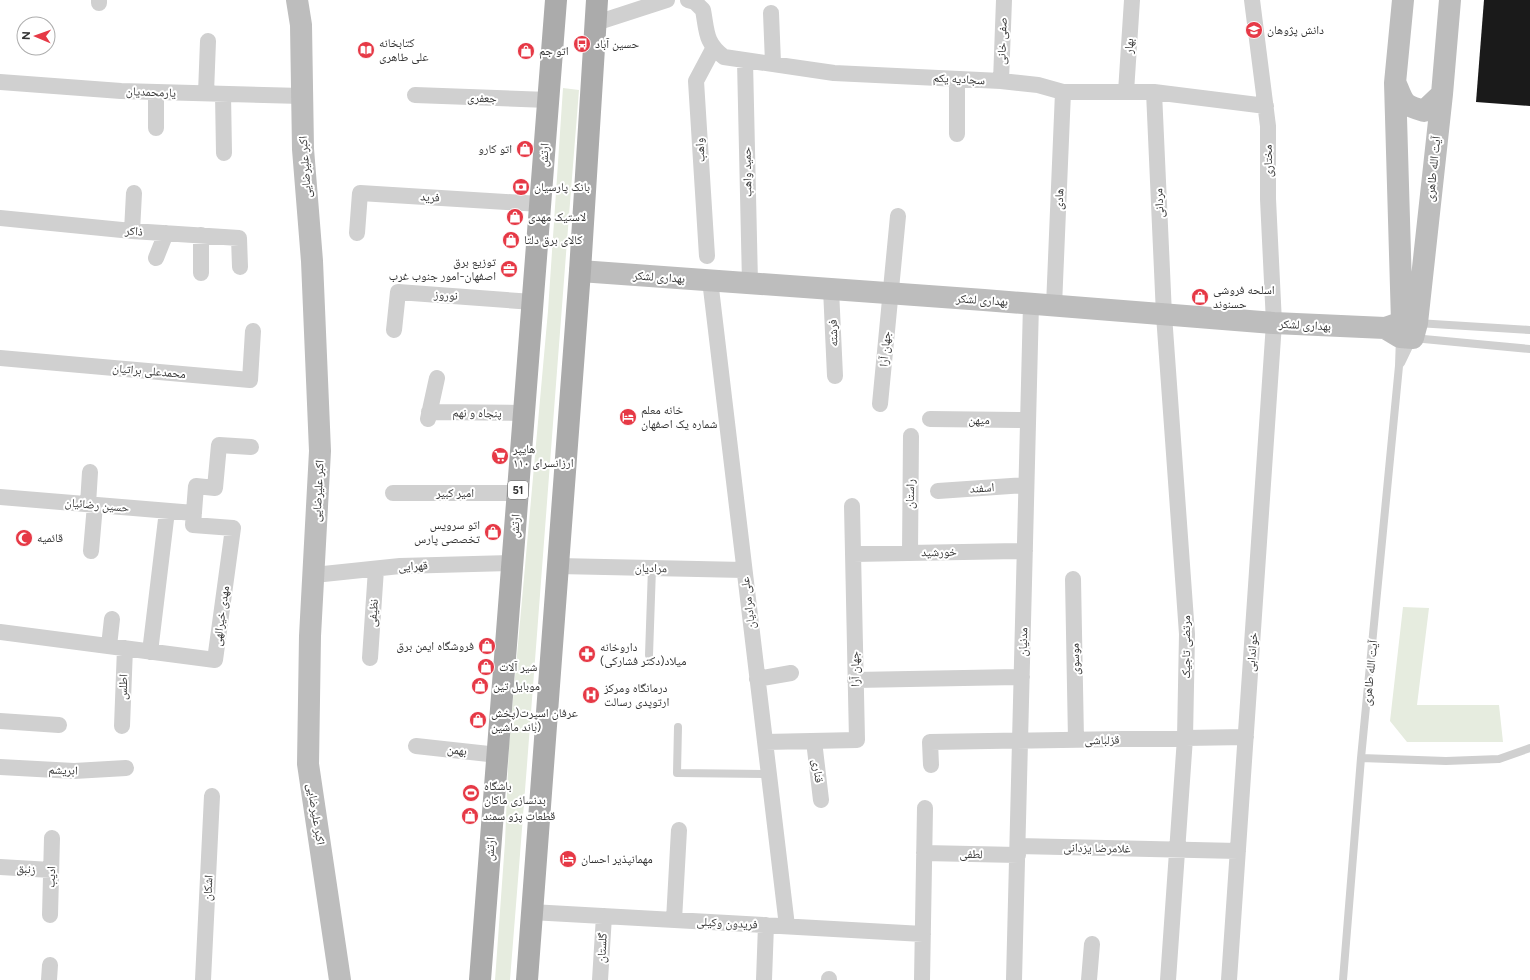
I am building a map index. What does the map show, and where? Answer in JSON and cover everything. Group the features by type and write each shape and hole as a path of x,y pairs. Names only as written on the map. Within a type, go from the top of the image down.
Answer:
{"main road":[{"name":"ارتش","path":"480,980 556,0"},
{"path":"527,980 580,271 597,0"}],"street":[{"name":"اکبر علیرضایی","path":"297,0 301,25 303,149 312,261 320,451 310,636 308,764 340,980"},
{"path":"596,23 667,0"},
{"path":"688,0 695,2 703,10 707,37 713,49"},
{"name":"صفی خانی","path":"1000,81 1004,0"},
{"name":"بهار","path":"1126,92 1132,0"},
{"name":"مختاری","path":"1252,0 1266,106 1274,324"},
{"path":"1403,0 1395,83 1403,330"},
{"name":"آیت الله طاهری","path":"1403,330 1442,94 1450,0"},
{"path":"771,14 773,63"},
{"path":"206,93 208,41"},
{"name":"سجادیه یکم","path":"713,49 724,57 745,61 773,63 800,70 1000,81 1038,85 1063,92 1154,92 1266,106"},
{"name":"واهب","path":"707,256 696,81 713,49"},
{"name":"حمید واهب","path":"745,61 750,283"},
{"path":"957,79 957,134"},
{"name":"یارمحمدیان","path":"0,82 156,92 302,96"},
{"path":"1395,83 1407,106 1424,111 1442,94"},
{"path":"156,92 156,128"},
{"name":"هادی","path":"1054,306 1063,92"},
{"name":"مردانی","path":"1154,92 1164,315"},
{"path":"223,94 224,153"},
{"name":"جعفری","path":"415,95 548,100"},
{"path":"132,231 134,193"},
{"name":"فرید","path":"357,233 360,193 540,204"},
{"name":"جهان آرا","path":"880,404 898,216"},
{"name":"ذاکر","path":"0,218 132,231 239,238 240,267"},
{"path":"156,258 166,233"},
{"path":"201,235 201,273"},
{"name":"بهداری لشکر","path":"580,271 891,293 1274,324 1403,330"},
{"name":"علی مرادیان","path":"710,280 787,926"},
{"name":"فرشته","path":"831,289 835,376"},
{"name":"نوروز","path":"394,330 398,292 533,302"},
{"name":"مدنیان","path":"1014,980 1031,304"},
{"name":"مرتضی تاجیک","path":"1164,315 1187,634 1185,738 1168,980"},
{"name":"خواندابی","path":"1229,980 1274,324"},
{"name":"محمدعلی براتیان","path":"0,358 250,380 253,331"},
{"name":"پنجاه و نهم","path":"437,378 429,415 524,413"},
{"name":"میهن","path":"930,419 1028,420"},
{"name":"راستان","path":"910,553 911,436"},
{"path":"194,513 196,486 215,488 219,445 251,447"},
{"path":"90,472 91,551"},
{"name":"اسفند","path":"938,491 1026,485"},
{"name":"امیر کبیر","path":"393,493 518,493"},
{"name":"حسین رضائیان","path":"0,497 194,513"},
{"name":"جهان آرا","path":"765,742 857,740 852,506"},
{"path":"150,652 167,511"},
{"name":"مهدی خیرالهی","path":"0,632 215,660 233,528 193,525 194,513"},
{"name":"خورشید","path":"853,554 1025,551"},
{"name":"قهرایی","path":"314,575 400,566 512,563"},
{"name":"مرادیان","path":"558,566 744,570"},
{"name":"نظیفی","path":"370,658 376,569"},
{"name":"موسوی","path":"1073,579 1076,740"},
{"path":"109,646 112,619"},
{"name":"اطلس","path":"122,726 125,648"},
{"path":"758,678 791,673"},
{"path":"856,680 1022,677"},
{"path":"0,721 59,725"},
{"name":"قزلباشی","path":"931,765 930,742 1246,737"},
{"name":"قناری","path":"814,741 821,800"},
{"name":"بهمن","path":"416,746 498,754"},
{"name":"ابریشم","path":"0,767 74,771 126,768"},
{"name":"اشکان","path":"203,980 212,796"},
{"path":"922,980 925,808"},
{"path":"674,920 679,830"},
{"name":"ادیب","path":"50,915 52,838"},
{"name":"غلامرضا یزدانی","path":"1018,850 1238,851"},
{"name":"لطفی","path":"924,853 1018,850"},
{"name":"زنبق","path":"0,867 51,870"},
{"name":"فریدون وکیلی","path":"531,912 923,934"},
{"name":"گلستان","path":"600,980 604,916"},
{"path":"764,980 766,925"},
{"path":"1089,980 1092,944"}],"lane":[{"path":"1403,330 1530,330"},
{"path":"1403,330 1530,350"},
{"path":"1399,366 1403,330"},
{"name":"آیت الله طاهری","path":"1343,980 1361,758 1403,330"},
{"path":"649,655 652,568"},
{"path":"678,727 677,773 769,774"},
{"path":"1361,758 1446,761 1499,759 1530,748"}],"shaded area":[{"path":"563,88 579,90 510,980 495,980 505,842 509,744 548,311"},
{"path":"1403,607 1429,608 1417,705 1499,705 1503,742 1407,742 1390,721"}],"building":[{"path":"1484,0 1530,0 1530,106 1476,102"}],"place":[{"name":"دانش پژوهان","path":"1254,30"},
{"name":"حسین آباد","path":"582,44"},
{"name":"کتابخانه علی طاهری","path":"366,50"},
{"name":"اتو جم","path":"526,51"},
{"name":"اتو کارو","path":"525,149"},
{"name":"بانک پارسیان","path":"521,187"},
{"name":"لاستیک مهدی","path":"515,217"},
{"name":"کالای برق دلتا","path":"511,240"},
{"name":"توزیع برق اصفهان-امور جنوب غرب","path":"509,269"},
{"name":"اسلحه فروشی حسنوند","path":"1200,297"},
{"name":"خانه معلم شماره یک اصفهان","path":"628,417"},
{"name":"هایپر ارزانسرای ۱۱۰","path":"500,456"},
{"name":"اتو سرویس تخصصی پارس","path":"493,532"},
{"name":"قائمیه","path":"24,538"},
{"name":"فروشگاه ایمن برق","path":"487,646"},
{"name":"داروخانه میلاد(دکتر فشارکی)","path":"587,654"},
{"name":"شیر آلات","path":"486,667"},
{"name":"موبایل تین","path":"480,686"},
{"name":"درمانگاه ومرکز ارتوپدی رسالت","path":"591,695"},
{"name":"عرفان اسپرت(پخش باند ماشین)","path":"478,720"},
{"name":"باشگاه بدنسازی ماکان","path":"471,793"},
{"name":"قطعات پژو سمند","path":"470,816"},
{"name":"مهمانپذیر احسان","path":"568,859"}]}
